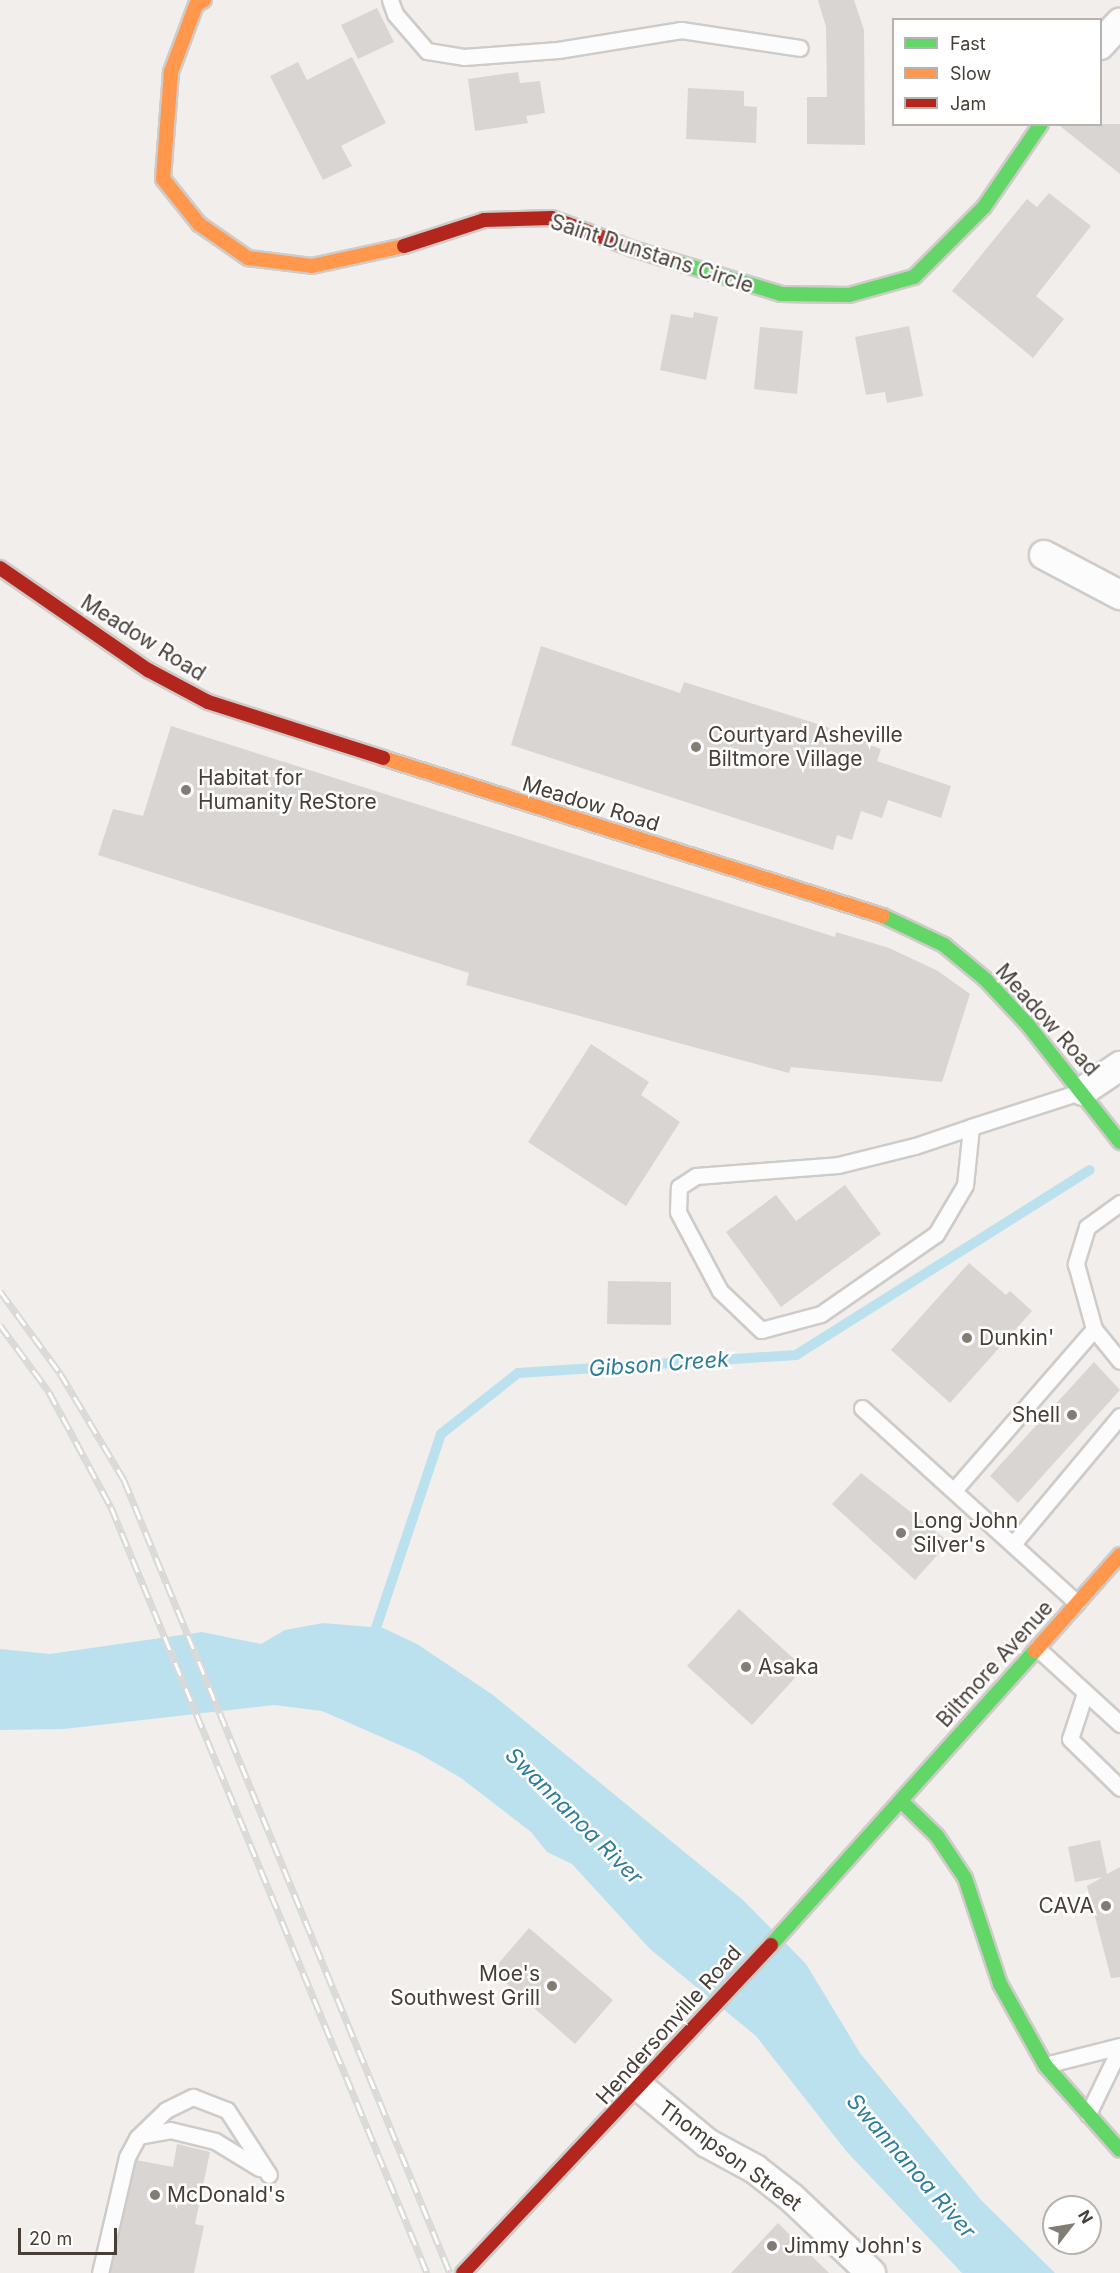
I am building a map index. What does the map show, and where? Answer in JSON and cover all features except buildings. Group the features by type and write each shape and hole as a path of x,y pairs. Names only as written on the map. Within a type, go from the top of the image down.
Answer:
{"main road":[{"name":"Saint Dunstans Circle","path":"204,0 196,5 171,72 163,179 199,224 248,258 312,266 435,239 484,220 552,218 674,265 781,294 849,296 914,277 984,207 1040,126"},
{"name":"Meadow Road","path":"0,568 148,670 208,702 900,922 944,945 986,980 1083,1091 1120,1142"},
{"name":"Biltmore Avenue","path":"900,1801 1120,1555"},
{"name":"Hendersonville Road","path":"463,2273 641,2088 846,1865 900,1801"},
{"path":"900,1801 937,1836 965,1878 1000,1984 1045,2065 1120,2150"}],"street":[{"path":"1102,44 1120,23"},
{"path":"1044,555 1120,595"},
{"path":"1083,1091 1120,1066"},
{"name":"Thompson Street","path":"641,2088 707,2143 755,2169 792,2198 871,2273"}],"lane":[{"path":"390,0 395,14 427,51 464,57 558,50 681,30 800,48"},
{"path":"971,1127 965,1185 936,1234 821,1314 761,1330 720,1291 678,1212 679,1187 696,1176 838,1165 971,1127 1083,1091"},
{"path":"1120,1203 1087,1227 1076,1264 1095,1329 1120,1361"},
{"path":"955,1489 1095,1329"},
{"path":"862,1408 955,1489 1077,1604"},
{"path":"1013,1544 1120,1416"},
{"path":"1037,1648 1120,1724"},
{"path":"1085,1692 1070,1739 1120,1788"},
{"path":"1045,2065 1120,2047"},
{"path":"1088,2114 1120,2047"},
{"path":"100,2273 127,2157 137,2138 166,2110 193,2097 211,2100 226,2110 269,2175 215,2141 170,2130 137,2138"}],"water":[{"name":"Swannanoa River","path":"323,1623 383,1628 417,1644 493,1695 743,1900 806,1964 860,2053 981,2200 1055,2273 962,2273 847,2152 756,2036 650,1949 572,1864 547,1852 531,1832 461,1778 418,1753 322,1711 274,1705 64,1729 0,1730 0,1649 50,1654 202,1632 261,1644 285,1630"}],"waterway":[{"name":"Gibson Creek","path":"372,1640 441,1434 518,1373 796,1355 1090,1170"}],"railway":[{"path":"0,1291 60,1373 124,1480 450,2273"},
{"path":"0,1325 49,1392 111,1507 427,2273"}],"traffic: fast":[{"path":"633,249 781,294 849,295 914,277 984,207 1040,126"},
{"path":"883,916 944,945 986,980 1028,1025 1120,1142"},
{"path":"771,1945 1035,1651"},
{"path":"901,1801 937,1836 965,1878 1000,1984 1045,2065 1120,2150"}],"traffic: slow":[{"path":"204,0 196,5 171,72 163,179 199,224 248,258 312,266 404,246"},
{"path":"383,758 883,916"},
{"path":"1035,1651 1120,1555"}],"traffic: jam":[{"path":"404,246 484,220 552,218 633,249"},
{"path":"0,568 148,670 208,702 383,758"},
{"path":"463,2273 771,1945"}],"place":[{"name":"Courtyard Asheville Biltmore Village","path":"696,747"},
{"name":"Habitat for Humanity ReStore","path":"186,790"},
{"name":"Dunkin'","path":"967,1338"},
{"name":"Shell","path":"1072,1415"},
{"name":"Long John Silver's","path":"901,1533"},
{"name":"Asaka","path":"746,1667"},
{"name":"CAVA","path":"1106,1906"},
{"name":"Moe's Southwest Grill","path":"552,1986"},
{"name":"McDonald's","path":"155,2195"},
{"name":"Jimmy John's","path":"772,2246"}]}
